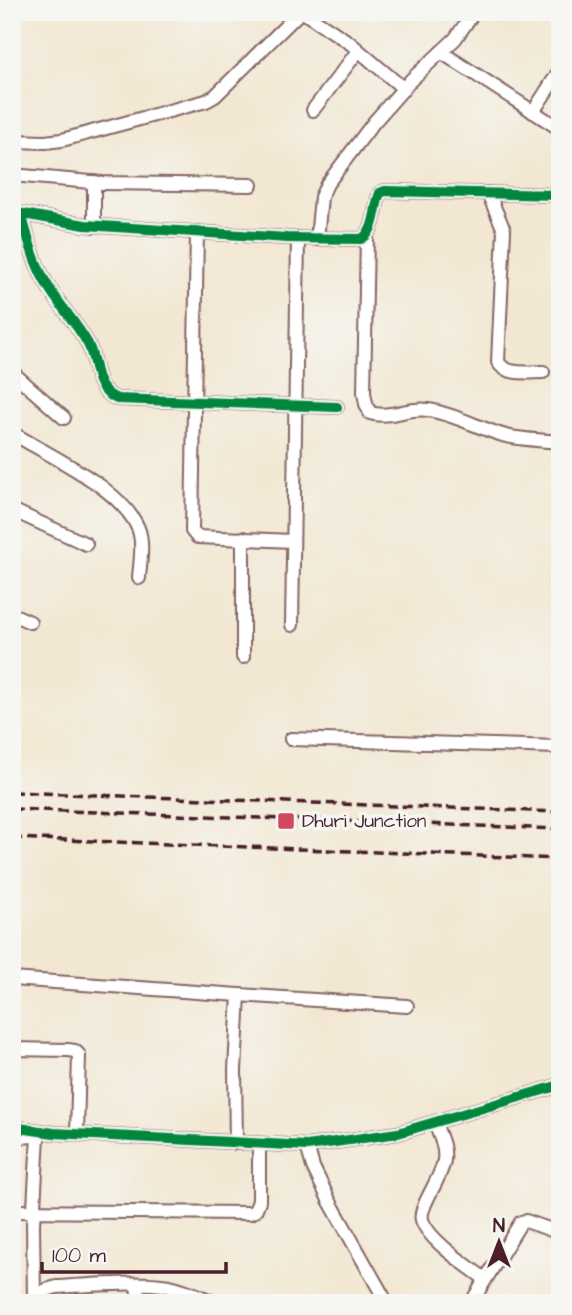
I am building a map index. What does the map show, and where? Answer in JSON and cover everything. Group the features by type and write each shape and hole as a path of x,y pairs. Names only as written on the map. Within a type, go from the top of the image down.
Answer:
{"street":[{"path":"12,141 62,140 206,101 215,96 302,12 358,51 404,89"},
{"path":"317,239 321,197 327,184 374,122 455,39 474,12"},
{"path":"313,110 358,51"},
{"path":"441,52 560,129"},
{"path":"533,112 560,70"},
{"path":"12,175 94,182 251,185"},
{"path":"94,182 94,226"},
{"path":"560,195 380,193 367,236 364,392 370,412 382,417 425,409 507,436 560,442"},
{"path":"488,193 504,230 498,362 507,370 543,372"},
{"path":"337,407 117,399 108,395 96,376 93,356 86,340 46,283 34,259 17,213 94,226 317,239 361,239 367,236"},
{"path":"197,232 192,531 197,537 293,541"},
{"path":"292,625 298,238"},
{"path":"12,372 64,418"},
{"path":"12,433 90,478 114,498 139,530 139,578"},
{"path":"12,510 86,544"},
{"path":"243,538 243,657"},
{"path":"12,614 30,622"},
{"path":"291,739 560,747"},
{"path":"12,979 47,979 407,1006"},
{"path":"236,1143 235,1070 239,995"},
{"path":"12,1049 68,1050 79,1055 77,1134"},
{"path":"12,1127 54,1133 307,1146 398,1133 560,1085"},
{"path":"435,1123 444,1147 444,1158 433,1191 421,1212 423,1223 446,1249 485,1279"},
{"path":"12,1137 54,1133"},
{"path":"30,1300 38,1136"},
{"path":"12,1212 250,1213 255,1210 259,1201 258,1144"},
{"path":"307,1146 313,1167 380,1300"},
{"path":"471,1303 521,1222 560,1233"},
{"path":"137,1285 139,1303"},
{"path":"30,1300 57,1287 166,1285 216,1303"}],"railway":[{"path":"12,792 560,812"},
{"path":"12,809 560,829"},
{"path":"12,838 560,859"}],"cycle path":[{"path":"12,212 85,225 287,238 361,239 369,231 380,193 385,191 560,195"},
{"path":"21,214 41,273 88,344 99,382 109,395 117,399 337,407"},
{"path":"12,1127 54,1133 307,1146 398,1133 560,1085"}],"place":[{"name":"Dhuri Junction","path":"286,821"}]}
